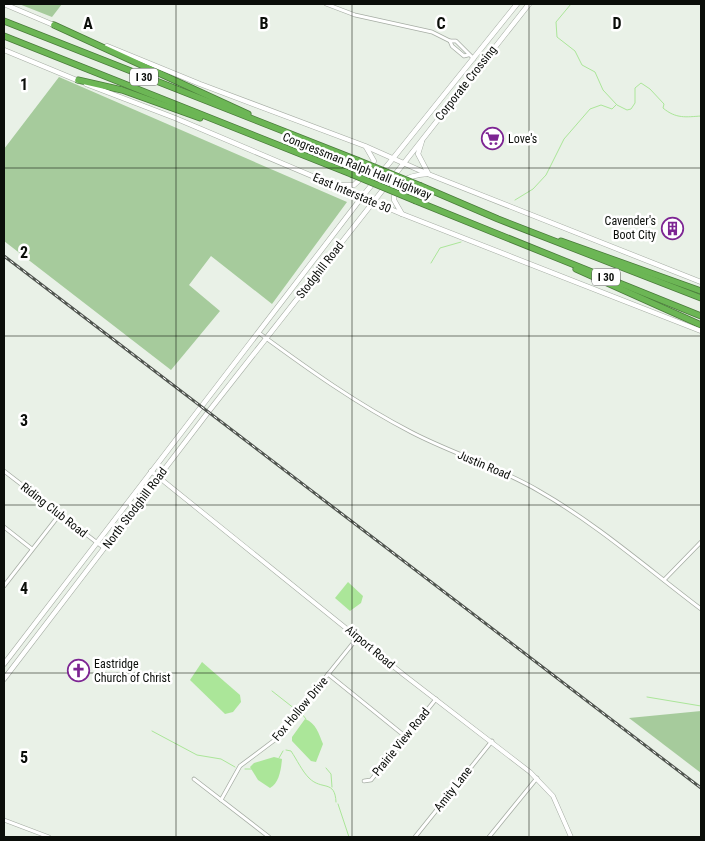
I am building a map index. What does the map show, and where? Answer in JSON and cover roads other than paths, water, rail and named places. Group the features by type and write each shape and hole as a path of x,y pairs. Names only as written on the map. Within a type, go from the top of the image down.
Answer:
{"highway":[{"name":"Congressman Ralph Hall Highway","path":"4,21 357,160 540,236 701,298"},
{"path":"54,25 279,130"},
{"name":"Congressman Ralph Hall Highway","path":"4,36 255,135 701,316"},
{"path":"78,80 122,90 241,132 255,135"},
{"path":"540,236 607,255 701,291"},
{"path":"511,239 532,251 701,326"}],"main road":[{"path":"4,4 200,84 365,146 428,174 701,282"},
{"name":"Corporate Crossing","path":"362,197 517,4"},
{"name":"Corporate Crossing","path":"404,163 529,4"},
{"name":"East Interstate 30","path":"4,50 402,214 701,332"},
{"path":"422,139 418,154 420,162 428,174"},
{"path":"332,184 354,185 368,172 374,161 365,146"},
{"name":"Stodghill Road","path":"266,338 404,163"},
{"path":"402,214 394,200 399,185 410,176 428,174"},
{"name":"Stodghill Road","path":"259,333 362,197"},
{"name":"North Stodghill Road","path":"4,664 259,333"},
{"name":"North Stodghill Road","path":"4,679 158,476 266,338"}],"street":[{"path":"326,4 355,15 432,32 450,41 456,41 468,50 468,55"},
{"path":"450,41 452,46 464,56 468,55 474,59"},
{"name":"Justin Road","path":"259,333 313,373 372,410 456,454 540,491 594,527 701,609"},
{"name":"Riding Club Road","path":"4,471 104,549"},
{"name":"Airport Road","path":"152,471 537,778 553,796 571,837"},
{"path":"4,586 60,514"},
{"path":"4,526 32,549"},
{"path":"664,580 701,542"},
{"name":"Fox Hollow Drive","path":"221,800 240,766 276,738 358,637"},
{"path":"328,674 406,737"},
{"name":"Prairie View Road","path":"364,781 371,780 436,698"},
{"name":"Amity Lane","path":"415,837 492,741"},
{"path":"489,837 537,778"},
{"path":"194,779 269,837"},
{"path":"4,820 49,837"}],"waterway":[{"path":"571,4 556,22 557,37 575,51 582,65 595,72 603,90 617,105 627,110 631,109 635,103 635,88 641,83 650,89 664,104 663,108 668,112 681,116 701,116"},
{"path":"515,200 533,189 546,175 564,139 590,109 601,105 612,109 616,105"},
{"path":"431,263 440,248 461,242"},
{"path":"272,691 295,709"},
{"path":"647,697 701,706"},
{"path":"302,714 306,719"},
{"path":"152,731 197,755 221,759 235,767"},
{"path":"286,750 291,751 309,778 333,790 336,802"},
{"path":"279,758 283,751"},
{"path":"326,768 331,774 332,787"},
{"path":"245,769 252,769"},
{"path":"338,804 349,837"}],"railway":[{"path":"4,256 701,788"}],"place":[{"name":"Love's","path":"492,139"},
{"name":"Cavender's Boot City","path":"672,228"},
{"name":"Eastridge Church of Christ","path":"78,671"}]}
